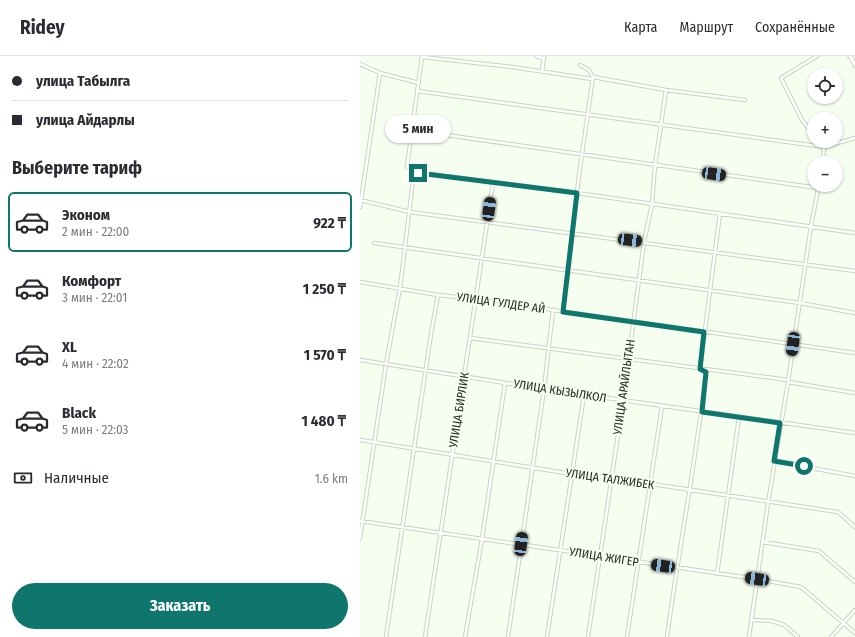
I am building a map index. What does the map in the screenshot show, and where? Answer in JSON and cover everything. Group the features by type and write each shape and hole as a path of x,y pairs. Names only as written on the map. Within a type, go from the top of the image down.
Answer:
{"street":[{"path":"746,100 666,90 593,78 422,56 407,167 414,172 577,193 855,233"},
{"path":"536,56 544,58 542,72"},
{"path":"807,126 802,120 781,78 817,56"},
{"path":"850,56 855,65"},
{"path":"360,64 380,73 419,83"},
{"path":"563,312 577,193 593,78 589,70 580,64"},
{"path":"360,207 380,73"},
{"name":"УЛИЦА АРАЙЛЫТАН","path":"588,637 623,401 644,242 652,204 655,165 666,90"},
{"path":"418,91 807,145"},
{"path":"411,130 582,155 807,184"},
{"path":"843,141 855,138"},
{"path":"360,538 361,521 386,364 400,288 414,172"},
{"name":"УЛИЦА БИРЛИК","path":"425,637 493,183"},
{"path":"749,637 774,461 788,381 811,226 818,192"},
{"path":"361,200 410,212 855,271"},
{"path":"700,369 720,213"},
{"path":"374,243 800,303 855,313"},
{"name":"УЛИЦА ГУЛДЕР АЙ","path":"360,282 438,295 476,299 855,353"},
{"path":"386,637 425,371 438,295"},
{"path":"508,637 544,389 553,310"},
{"path":"470,338 549,347 628,360 788,381 855,393"},
{"name":"УЛИЦА КЫЗЫЛКОЛ","path":"360,360 623,401 855,433"},
{"path":"667,637 676,567 702,412 706,372 700,369"},
{"path":"465,637 482,539 505,383"},
{"path":"547,637 584,395"},
{"path":"627,637 662,406"},
{"path":"717,574 739,417"},
{"name":"УЛИЦА ТАЛЖИБЕК","path":"360,440 413,450 572,474 612,478 768,503 838,512 855,528"},
{"path":"774,461 855,476"},
{"name":"УЛИЦА ЖИГЕР","path":"361,521 757,579 801,587 855,633"},
{"path":"763,542 819,551 855,582"},
{"path":"831,637 855,610"},
{"path":"751,620 772,621 784,625 798,637"}],"route":[{"path":"418,173 577,193 563,312 704,332 700,369 706,372 702,412 780,423 774,461 804,466"}]}
